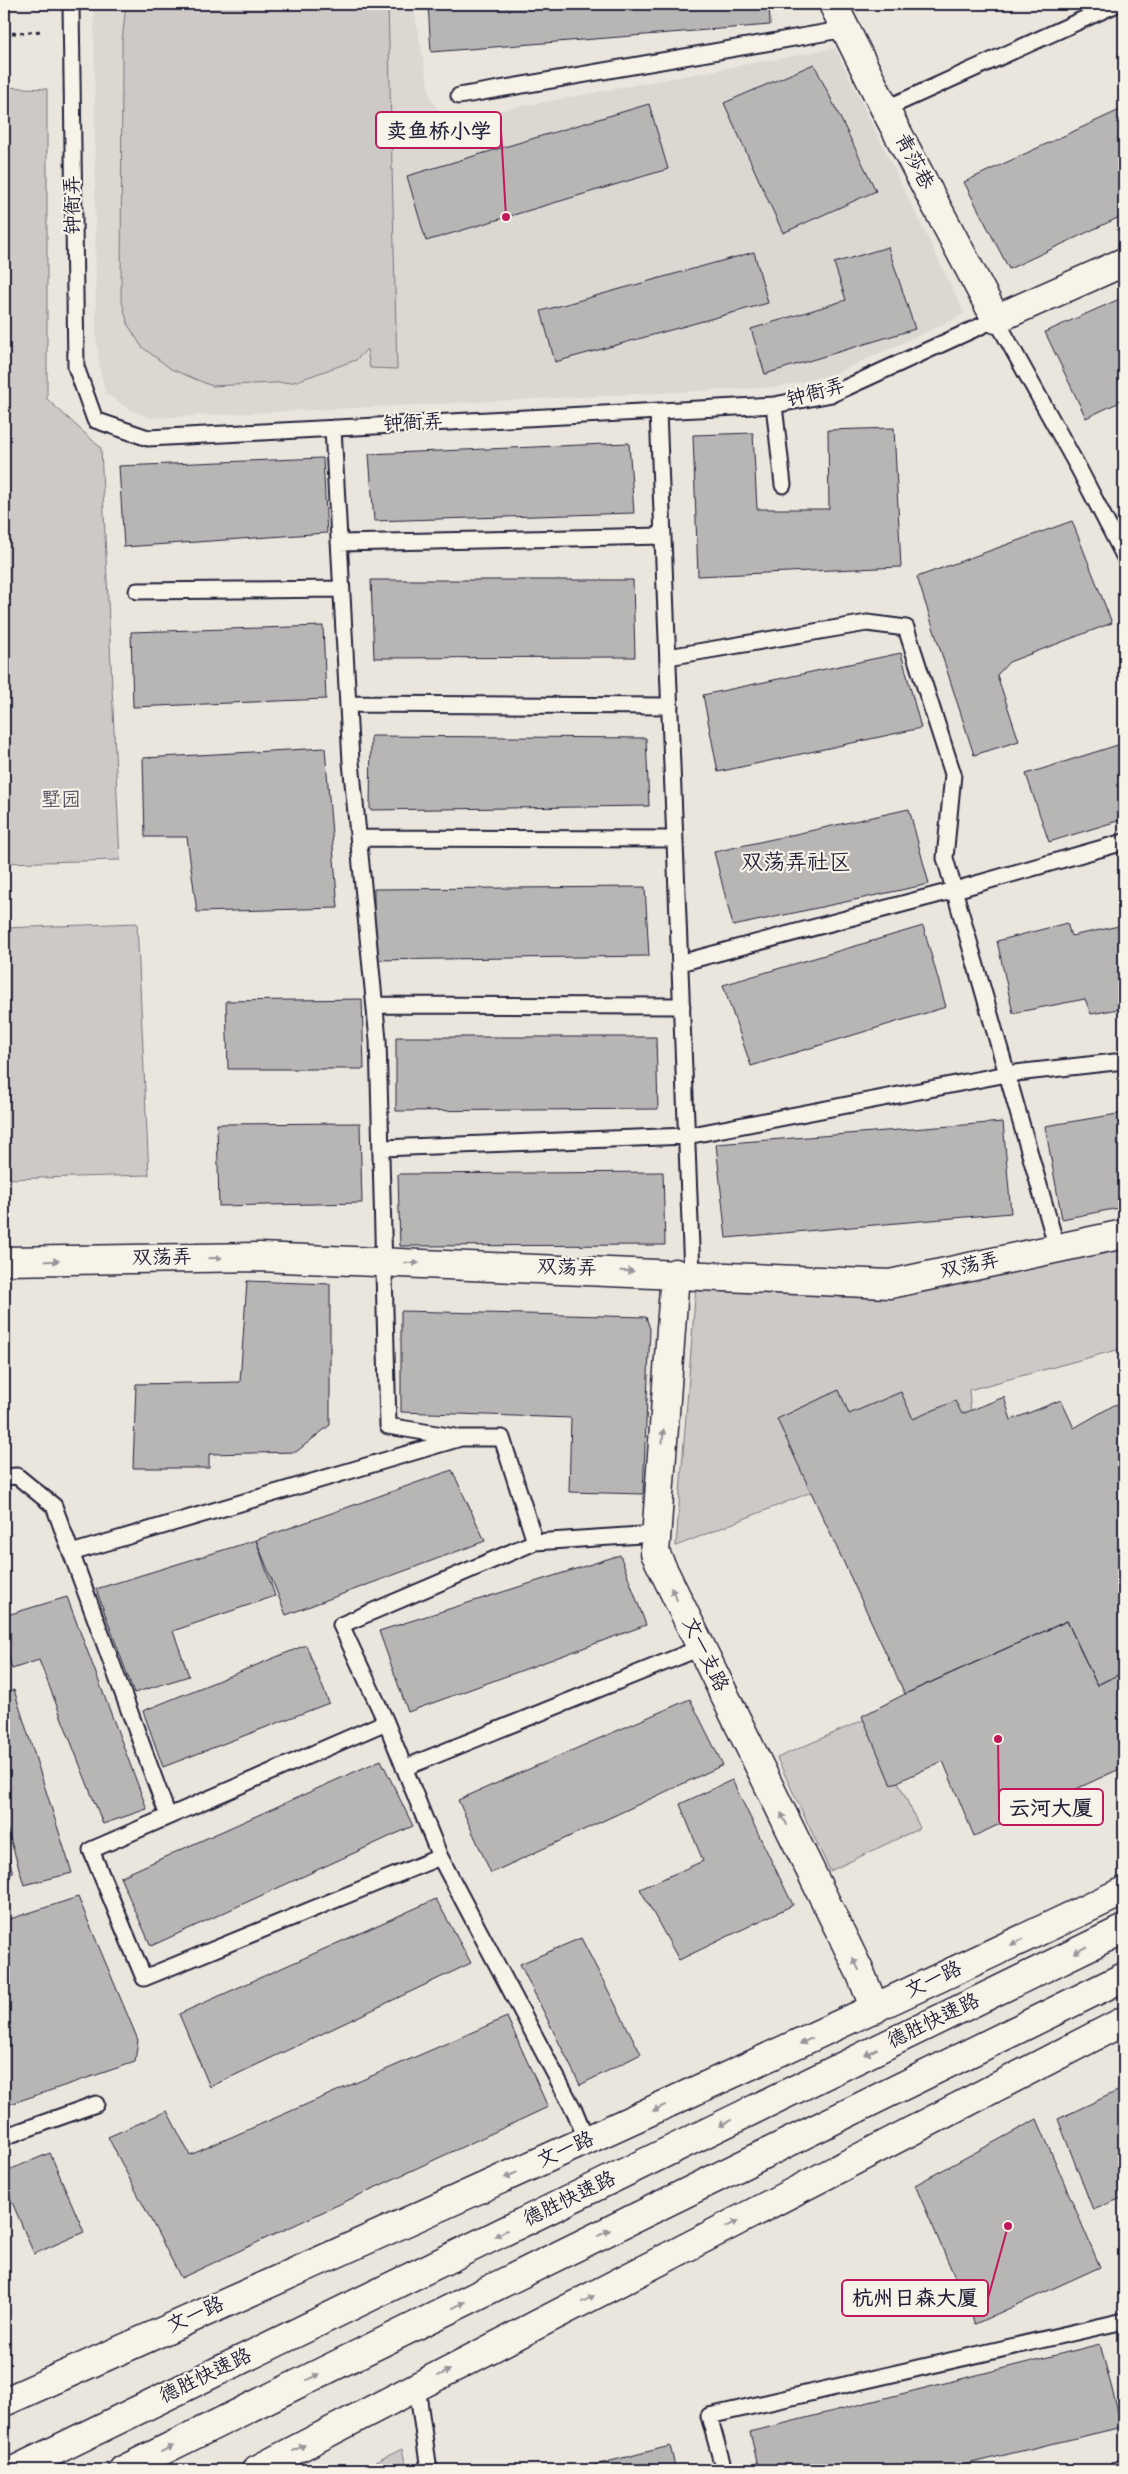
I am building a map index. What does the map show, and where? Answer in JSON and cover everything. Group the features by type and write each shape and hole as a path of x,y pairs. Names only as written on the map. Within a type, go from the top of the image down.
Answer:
{"main road":[{"name":"青莎巷","path":"833,4 885,109 996,319"},
{"name":"钟衙弄","path":"996,319 1124,262"},
{"name":"双荡弄","path":"4,1262 260,1256 684,1273 890,1284 1124,1234"},
{"name":"文一支路","path":"684,1273 655,1553 860,1972 875,2009"},
{"name":"文一路","path":"4,2402 587,2141 875,2009 1124,1891"},
{"name":"德胜快速路","path":"15,2470 1124,1929"},
{"path":"123,2470 1124,1977"},
{"path":"256,2470 1124,2021"}],"lane":[{"name":"钟衙弄","path":"71,4 76,367 95,420 148,438 774,405 832,394 996,319"},
{"path":"885,109 1117,4"},
{"path":"459,96 846,29"},
{"path":"996,319 1079,469 1124,556"},
{"path":"774,405 783,485"},
{"path":"658,411 687,1136 684,1273"},
{"path":"333,428 348,704 378,1040 388,1426 461,1438 502,1438 534,1542"},
{"path":"339,543 663,536"},
{"path":"137,590 341,589"},
{"path":"668,657 867,623 906,628 952,774 946,858 1057,1248"},
{"path":"348,704 670,706"},
{"path":"359,838 675,839"},
{"path":"680,964 955,890 1124,842"},
{"path":"375,1005 682,1006"},
{"path":"382,1148 687,1136 1007,1074 1124,1062"},
{"path":"71,1553 461,1438"},
{"path":"4,1477 17,1476 54,1506 168,1816"},
{"path":"587,2141 576,2112 440,1857 386,1722 341,1625 534,1542 656,1534"},
{"path":"404,1768 700,1648"},
{"path":"386,1722 91,1850 144,1978 440,1857"},
{"path":"4,2137 96,2104"},
{"path":"724,2470 709,2416 1124,2321"},
{"path":"417,2387 429,2470"},
{"path":"1117,2470 1124,2468"}],"path":[{"path":"4,34 71,30"}],"shaded area":[{"path":"94,4 413,4 431,100 447,120 835,48 965,314 834,374 779,387 150,418 131,410 106,394 100,370 96,336"}],"green space":[{"path":"126,4 388,4 397,369 370,368 367,349 356,360 294,382 212,386 171,369 142,347 128,325 121,298 122,42"},
{"name":"墅园","path":"4,87 47,89 47,399 101,448 120,860 4,863"},
{"path":"137,923 149,1175 4,1179 4,928"},
{"path":"1124,1249 1124,1348 969,1390 972,1428 676,1546 697,1272 889,1296"},
{"path":"868,1718 920,1828 830,1871 777,1758"},
{"path":"402,2449 407,2470 359,2470"}],"building":[{"path":"428,4 769,4 770,25 431,52"},
{"path":"814,64 876,191 783,233 724,103"},
{"path":"649,104 668,169 426,241 407,176"},
{"path":"1124,108 1124,215 1009,269 964,182"},
{"path":"888,247 915,329 765,374 751,329 846,300 834,263"},
{"path":"754,252 768,303 555,362 541,311"},
{"path":"1124,297 1124,400 1086,418 1045,332"},
{"path":"894,428 901,567 698,576 693,435 753,433 757,509 829,509 828,430"},
{"path":"629,443 634,513 374,521 369,454"},
{"path":"323,458 327,533 124,547 119,466"},
{"path":"1072,521 1112,623 1009,662 997,675 1019,741 974,755 917,577"},
{"path":"371,580 633,580 635,657 374,658"},
{"path":"323,626 326,699 133,707 131,632"},
{"path":"901,653 921,728 718,772 703,695"},
{"path":"371,736 646,738 649,806 370,810"},
{"path":"1124,743 1124,819 1049,842 1026,774"},
{"path":"325,748 338,908 197,912 187,837 145,837 143,758"},
{"path":"909,809 929,884 733,926 714,852"},
{"path":"645,887 649,956 374,960 374,889"},
{"path":"1067,923 1071,936 1124,925 1124,1008 1091,1014 1085,999 1013,1013 997,941"},
{"path":"923,926 946,1007 751,1066 723,985"},
{"path":"362,999 364,1069 228,1069 226,1001"},
{"path":"396,1037 656,1037 658,1109 396,1111"},
{"path":"1124,1113 1124,1207 1062,1219 1045,1126"},
{"path":"1003,1122 1011,1213 726,1238 716,1144"},
{"path":"360,1123 362,1203 219,1206 217,1124"},
{"path":"663,1172 665,1245 400,1246 398,1174"},
{"path":"247,1281 330,1284 330,1425 296,1452 209,1454 209,1468 133,1468 136,1384 240,1382"},
{"path":"401,1311 646,1317 650,1329 643,1494 569,1492 571,1418 401,1412"},
{"path":"839,1390 849,1414 901,1392 913,1419 955,1401 962,1414 1004,1397 1011,1420 1061,1400 1074,1428 1116,1404 1124,1420 1124,1672 1097,1685 1067,1621 905,1694 777,1419"},
{"path":"452,1470 485,1541 286,1615 256,1540"},
{"path":"256,1540 275,1596 173,1631 189,1676 134,1693 96,1589"},
{"path":"620,1555 646,1625 408,1712 379,1631"},
{"path":"67,1597 147,1809 103,1824 39,1660 12,1669 4,1642 4,1616"},
{"path":"1067,1621 1097,1685 1124,1672 1124,1767 974,1836 943,1761 891,1785 862,1716 905,1694"},
{"path":"306,1645 329,1703 163,1767 143,1711"},
{"path":"14,1690 72,1873 24,1885 4,1818 4,1694"},
{"path":"690,1699 723,1765 491,1873 458,1800"},
{"path":"381,1760 413,1826 151,1946 120,1877"},
{"path":"732,1780 793,1905 679,1960 640,1889 703,1861 680,1804"},
{"path":"4,1840 13,1873 4,1876"},
{"path":"78,1897 138,2040 135,2062 4,2106 4,1921"},
{"path":"436,1899 471,1963 210,2087 179,2014"},
{"path":"581,1938 641,2054 580,2085 520,1964"},
{"path":"507,2017 548,2107 181,2278 108,2137 167,2111 190,2155"},
{"path":"1124,2088 1124,2197 1093,2210 1058,2119"},
{"path":"1037,2119 1100,2267 975,2324 915,2185"},
{"path":"50,2153 84,2232 34,2254 4,2183 4,2172"},
{"path":"1100,2344 1122,2427 942,2470 759,2470 750,2432"},
{"path":"670,2446 676,2470 575,2470"}],"place":[{"name":"卖鱼桥小学","path":"506,217"},
{"name":"云河大厦","path":"998,1739"},
{"name":"杭州日森大厦","path":"1008,2226"}],"district":[{"name":"双荡弄社区","path":"796,864"}]}
